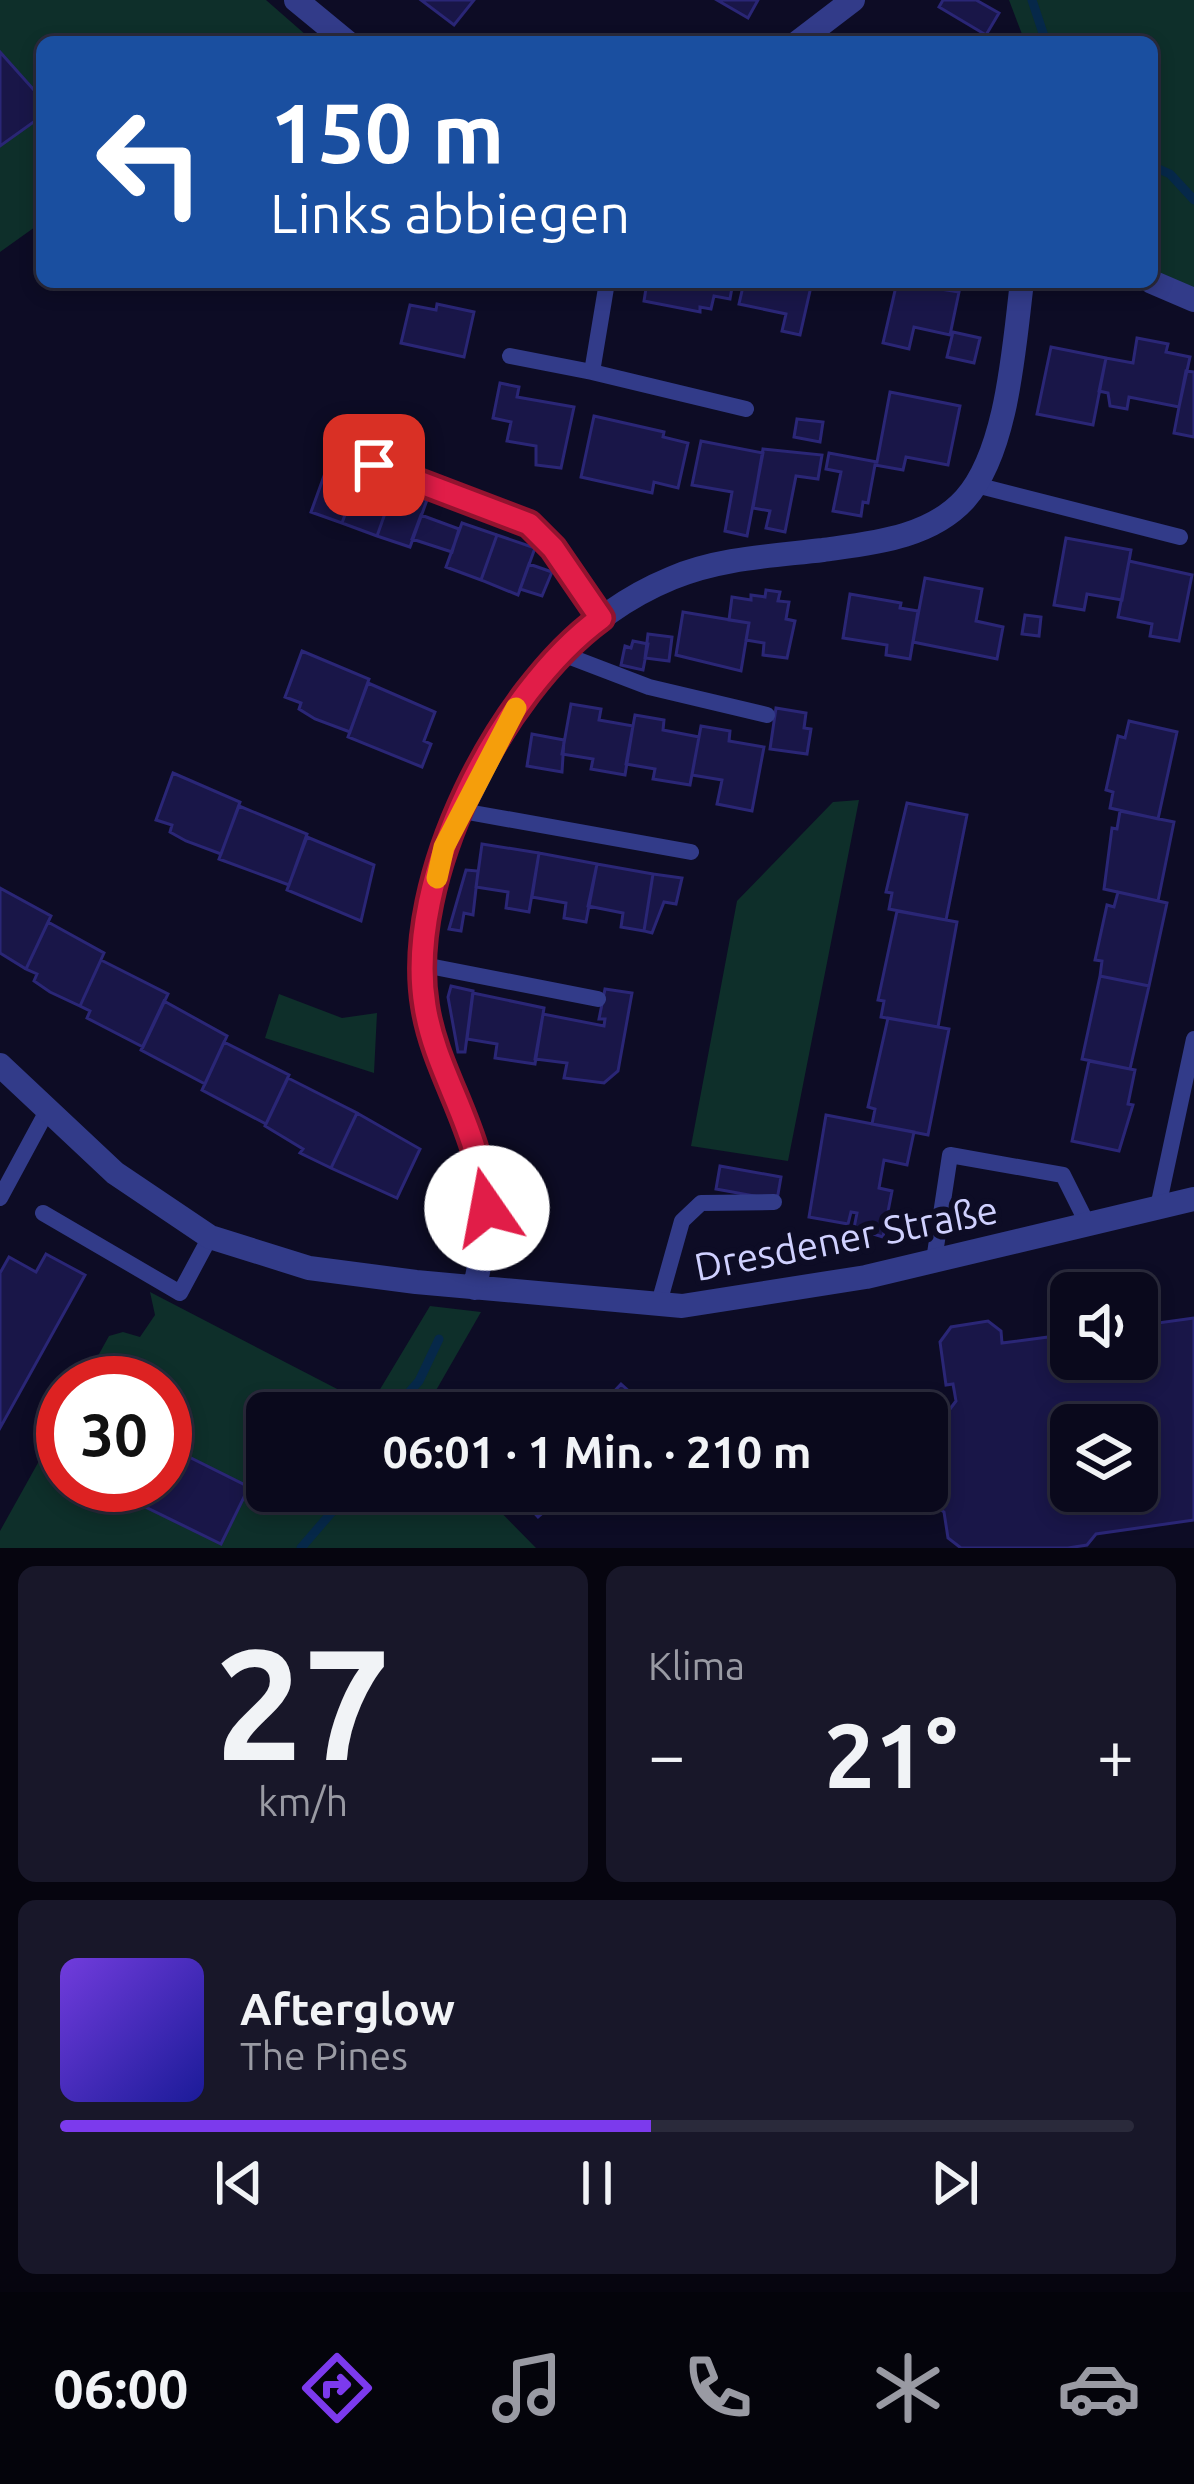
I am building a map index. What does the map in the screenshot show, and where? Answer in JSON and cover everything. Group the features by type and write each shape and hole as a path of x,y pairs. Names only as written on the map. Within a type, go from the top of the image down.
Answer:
{"street":[{"path":"296,0 325,9 343,36"},
{"path":"805,36 853,0"},
{"path":"1158,285 1194,300"},
{"path":"475,1288 487,1208 476,1152 441,1066 424,1004 424,965 430,904 444,847 506,722 560,653 601,618 674,577 725,562 906,535 944,518 976,484 1000,420 1021,288"},
{"name":"Dresdener Straße","path":"0,1065 150,1201 210,1237 309,1268 475,1288 682,1306 801,1289 1194,1199"}],"lane":[{"path":"592,372 607,288"},
{"path":"510,356 746,409"},
{"path":"374,465 529,524 553,548 601,618"},
{"path":"976,484 1180,537"},
{"path":"560,653 650,687 767,715"},
{"path":"462,812 691,853"},
{"path":"424,965 598,999"},
{"path":"1158,1208 1194,1039"},
{"path":"0,1198 47,1111"},
{"path":"934,1260 950,1155 1063,1175 1088,1225"},
{"path":"659,1303 682,1221 701,1203 774,1202"},
{"path":"43,1213 180,1292 210,1237"}],"green space":[{"path":"0,0 266,0 306,35 36,36 36,226 0,252"},
{"path":"1009,0 1194,0 1194,289 1158,272 1158,36 1023,36"},
{"path":"859,800 788,1161 691,1146 737,901 833,802"},
{"path":"279,994 342,1018 377,1013 374,1073 265,1038"},
{"path":"150,1292 343,1392 246,1392 246,1512 501,1512 536,1548 0,1548 0,1531 36,1466 36,1512 192,1512 192,1356 98,1356 109,1336 123,1332 140,1337 155,1315"},
{"path":"430,1306 481,1312 435,1392 378,1392"}],"building":[{"path":"421,0 474,0 454,25"},
{"path":"717,0 758,0 748,18"},
{"path":"943,0 976,0 999,13 986,35 939,7"},
{"path":"0,52 36,92 36,120 0,146"},
{"path":"646,288 732,288 730,299 714,296 711,309 700,307 700,312 644,301"},
{"path":"743,288 811,288 800,335 782,331 786,314 739,304"},
{"path":"896,288 959,292 950,335 914,327 909,349 883,343"},
{"path":"437,304 474,312 464,357 401,343 410,305 436,310"},
{"path":"953,332 980,338 974,363 947,357"},
{"path":"1137,338 1168,344 1166,352 1190,357 1179,407 1129,397 1127,409 1110,406 1108,393 1099,391 1106,358 1133,363"},
{"path":"1051,347 1106,358 1093,425 1037,414"},
{"path":"1186,371 1194,372 1194,437 1174,433"},
{"path":"500,383 519,387 517,397 574,407 561,468 536,465 536,446 507,441 511,422 493,418"},
{"path":"890,392 960,406 948,465 906,457 903,470 875,465 861,516 833,511 841,472 826,469 829,453 877,462"},
{"path":"594,416 664,432 663,437 688,443 678,488 654,482 652,493 581,477"},
{"path":"797,419 823,422 820,442 794,437"},
{"path":"701,441 763,453 747,536 725,531 732,492 692,485"},
{"path":"763,449 822,455 818,479 796,476 785,532 766,528 770,511 753,508"},
{"path":"328,465 359,476 342,523 311,512"},
{"path":"359,476 394,488 377,536 342,523"},
{"path":"394,488 427,500 410,547 377,536"},
{"path":"421,515 459,529 452,552 412,539"},
{"path":"462,523 497,535 481,580 446,567"},
{"path":"497,535 535,548 518,595 481,580"},
{"path":"1066,538 1131,550 1122,600 1087,594 1084,610 1054,605"},
{"path":"1129,561 1192,575 1179,641 1150,636 1152,624 1118,617"},
{"path":"529,564 552,572 542,596 520,589"},
{"path":"925,578 982,589 976,621 1003,627 997,659 913,642"},
{"path":"766,590 780,592 778,601 789,602 786,619 795,621 787,658 763,655 764,643 746,640 749,623 729,620 732,597 751,600 751,595 765,597"},
{"path":"850,594 901,603 900,608 918,611 910,659 886,655 887,645 843,638"},
{"path":"683,612 749,623 741,671 676,655"},
{"path":"1025,615 1041,617 1039,636 1022,634"},
{"path":"648,634 672,637 669,661 645,658"},
{"path":"633,641 648,644 643,670 621,665 625,646 631,648"},
{"path":"302,651 369,679 350,732 315,719 299,709 301,703 285,697"},
{"path":"368,683 435,712 424,741 431,744 422,767 348,737"},
{"path":"571,704 601,709 599,720 633,726 625,775 591,769 593,759 562,754"},
{"path":"776,708 806,713 804,728 811,729 807,754 770,749"},
{"path":"635,715 664,720 663,730 699,737 690,785 653,779 655,769 626,764"},
{"path":"1129,721 1177,732 1158,819 1110,808 1113,792 1106,790 1118,736 1125,738"},
{"path":"701,726 730,731 729,741 764,747 752,811 717,804 722,780 692,775"},
{"path":"532,734 564,740 562,772 527,766"},
{"path":"173,773 240,802 221,854 186,841 170,832 172,825 156,820"},
{"path":"907,803 967,815 946,920 889,909 892,893 886,892"},
{"path":"239,806 307,834 289,885 219,859"},
{"path":"1120,811 1174,822 1158,901 1104,889 1112,828 1117,829"},
{"path":"307,837 374,865 361,921 287,890"},
{"path":"482,844 539,853 529,912 506,908 508,892 476,887"},
{"path":"539,853 597,864 586,922 564,918 566,903 532,897"},
{"path":"597,864 653,874 644,931 621,927 623,913 588,906"},
{"path":"466,870 478,871 473,915 464,913 461,931 449,929"},
{"path":"653,874 682,878 676,904 664,902 652,933 644,931"},
{"path":"0,888 51,916 26,969 0,953"},
{"path":"1118,892 1167,903 1149,986 1100,976 1102,961 1095,960 1107,905 1114,907"},
{"path":"897,911 957,922 938,1027 881,1017 884,1001 878,1000"},
{"path":"48,922 104,953 80,1006 50,992 34,981 37,974 26,969"},
{"path":"101,960 168,994 143,1047 87,1018 90,1011 80,1006"},
{"path":"1100,976 1149,986 1130,1069 1082,1059"},
{"path":"451,986 473,991 465,1052 458,1052 448,997"},
{"path":"605,989 632,993 618,1071 604,1083 564,1078 567,1063 535,1059 543,1014 604,1026 605,1019 599,1019"},
{"path":"473,993 544,1008 535,1064 495,1058 497,1044 467,1039"},
{"path":"164,1001 227,1036 205,1084 141,1050"},
{"path":"888,1018 949,1029 928,1135 872,1124 875,1109 868,1107"},
{"path":"224,1042 289,1075 266,1124 202,1090"},
{"path":"1089,1061 1135,1070 1128,1104 1133,1105 1119,1151 1072,1141"},
{"path":"288,1078 357,1113 331,1168 300,1153 303,1149 265,1126"},
{"path":"357,1113 420,1149 397,1198 331,1168"},
{"path":"826,1115 914,1132 907,1165 884,1160 879,1188 892,1191 883,1237 854,1228 857,1213 851,1212 848,1224 809,1217"},
{"path":"720,1166 781,1177 777,1200 716,1189"},
{"path":"46,1254 85,1275 0,1428 0,1273 9,1257 36,1272"},
{"path":"1194,1318 1194,1520 1096,1534 1087,1545 1068,1548 961,1548 948,1538 944,1512 948,1512 948,1412 956,1401 953,1384 946,1385 940,1342 951,1327 988,1321 1001,1331 1002,1343 1050,1337 1050,1380 1158,1380 1158,1323"},
{"path":"192,1458 246,1486 221,1544 156,1512 192,1512"}],"waterway":[{"path":"1032,0 1044,36"},
{"path":"1158,169 1170,174 1194,200"},
{"path":"409,1392 439,1339"},
{"path":"301,1548 332,1512"}],"slow traffic":[{"path":"437,878 444,847 516,708"}],"route":[{"path":"374,465 529,524 553,548 601,618 568,642 506,722 444,847 424,926 424,1004 441,1066 476,1152 487,1208"}]}
